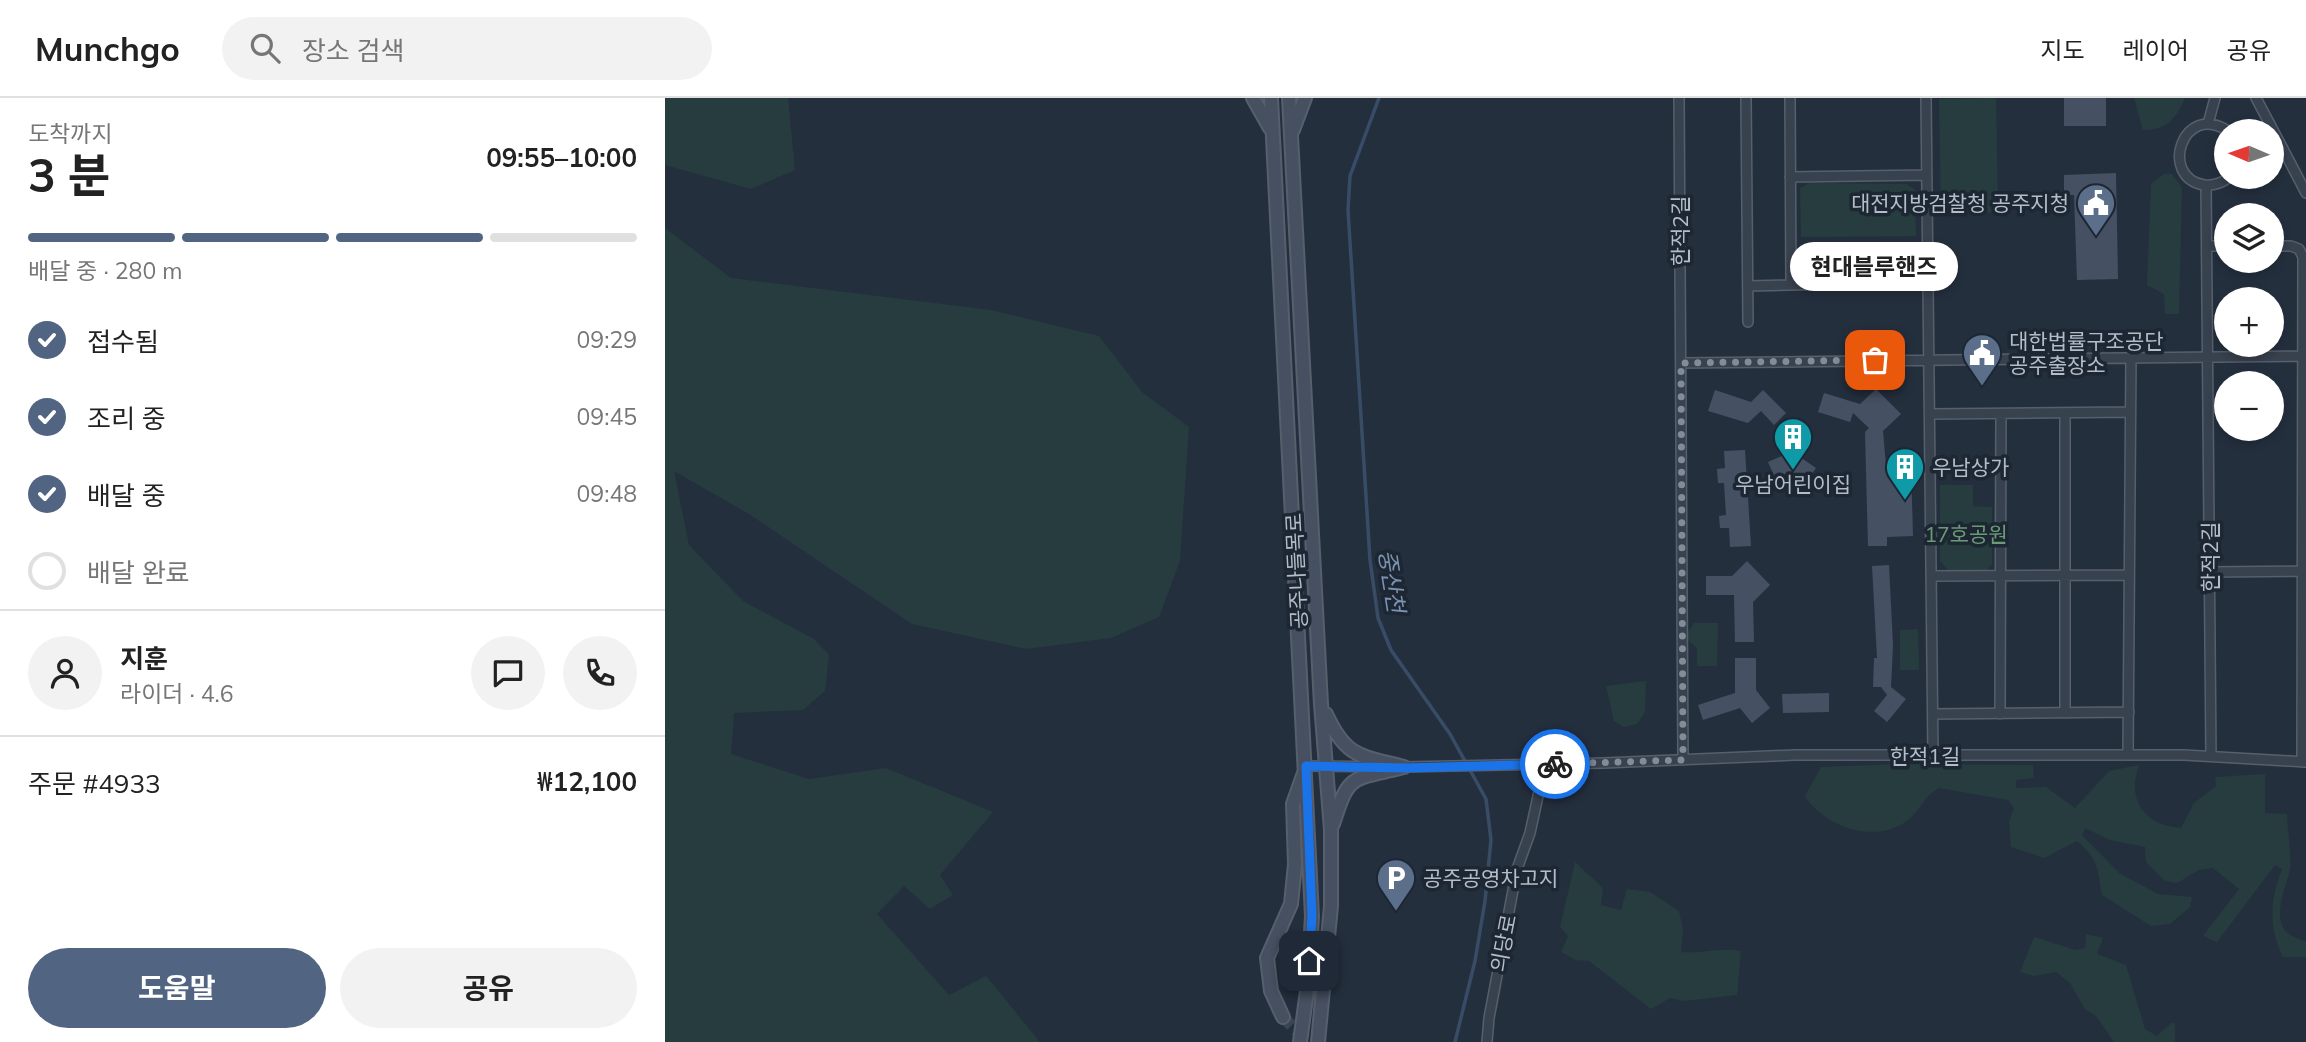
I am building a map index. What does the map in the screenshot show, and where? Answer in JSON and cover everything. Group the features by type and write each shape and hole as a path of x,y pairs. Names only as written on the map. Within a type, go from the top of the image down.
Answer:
{"main road":[{"path":"1253,98 1273,135"},
{"name":"공주나들목로","path":"1271,98 1312,916 1308,984 1300,1042"},
{"name":"공주나들목로","path":"1289,98 1321,705 1331,830 1331,906 1318,1042"},
{"path":"1292,134 1305,98"},
{"path":"1321,705 1332,729 1347,749 1404,768"},
{"path":"1283,1017 1271,991 1267,958 1291,904 1296,864 1293,804 1306,766"},
{"path":"1331,830 1341,794 1350,783 1361,777 1404,768"}],"street":[{"name":"한적2길","path":"1679,98 1683,760"},
{"path":"1746,98 1748,322"},
{"path":"1790,98 1791,284"},
{"path":"1926,98 1933,756"},
{"path":"2208,124 2215,98"},
{"path":"2256,98 2265,119"},
{"path":"2214,125 2191,130 2184,137 2179,154 2183,171 2189,178 2206,185 2214,184"},
{"path":"2284,159 2306,193"},
{"path":"1790,177 1927,175"},
{"name":"한적2길","path":"2206,185 2211,756"},
{"path":"2207,246 2214,246"},
{"path":"2284,246 2299,249 2303,257 2304,762"},
{"path":"1748,286 1929,282"},
{"path":"1681,363 2305,356"},
{"path":"2128,754 2131,358"},
{"path":"1931,414 2130,412"},
{"path":"2064,413 2065,713"},
{"path":"2000,713 2001,414"},
{"path":"2210,572 2305,572"},
{"path":"1932,576 2129,575"},
{"path":"1933,714 2129,712"},
{"name":"한적1길","path":"1306,766 1404,768 1795,755 2128,754 2304,762"},
{"name":"의당로","path":"1487,1042 1489,1018 1517,869 1530,832 1545,764"}],"green space":[{"path":"665,98 788,98 795,170 751,189 665,165"},
{"path":"1996,98 1998,212 1941,214 1939,99"},
{"path":"2134,98 2185,98 2170,122 2158,128 2143,130"},
{"path":"2164,174 2172,174 2182,187 2179,314 2165,314 2164,294 2147,285 2151,184"},
{"path":"1810,183 1907,184 1915,190 1916,236 1801,237 1800,188"},
{"path":"665,228 731,278 991,310 1099,336 1142,392 1189,427 1180,561 1159,617 1111,638 1026,649 912,624 749,514 674,471 689,545 743,601 814,639 829,655 825,691 803,710 734,713 731,754 809,779 886,768 993,812 940,875 953,895 930,909 904,886 877,914 949,995 986,976 1040,1042 665,1042"},
{"name":"17호공원","path":"1940,485 1973,485 1973,506 1992,507 1992,564 1987,570 1948,570 1940,561"},
{"path":"1694,623 1718,623 1717,666 1697,666 1697,648 1688,640 1687,634"},
{"path":"1918,629 1919,670 1900,670 1900,630"},
{"path":"1646,681 1645,712 1637,724 1624,727 1614,721 1606,686"},
{"path":"1899,764 2033,765 2034,778 2016,780 2016,788 2046,787 2075,808 2109,771 2139,765 2135,790 2144,812 2159,823 2181,828 2194,803 2216,786 2215,777 2265,774 2265,813 2287,814 2290,869 2281,901 2281,922 2293,937 2306,941 2306,957 2283,957 2278,946 2272,913 2282,869 2275,865 2217,942 2203,936 2239,889 2213,868 2199,870 2177,883 2165,881 2146,862 2145,847 2110,840 2085,828 2082,835 2119,873 2158,894 2192,897 2190,907 2170,924 2151,926 2102,895 2093,859 2077,841 2044,858 2011,847 2009,821 2014,808 2008,800 1939,788 1930,794 1909,819 1896,827 1867,832 1838,824 1814,807 1805,796 1821,767"},
{"path":"1575,862 1603,888 1601,905 1621,910 1627,889 1650,892 1679,911 1683,929 1681,952 1741,951 1737,995 1683,1001 1670,998 1651,1009 1589,961 1576,960 1561,952 1568,936 1560,927"},
{"path":"2086,934 2103,938 2097,954 2126,965 2145,1029 2157,1036 2171,1023 2175,1023 2175,1042 2114,1042 2096,1016 2085,1009 2070,983 2056,972 2034,976 2020,972 2034,937 2076,950 2085,948"}],"building":[{"path":"2064,98 2106,98 2106,126 2064,126"},
{"name":"대전지방검찰청 공주지청","path":"2116,173 2118,279 2077,280 2074,195 2064,195 2064,175"},
{"path":"1876,389 1901,414 1883,431 1886,466 1911,466 1913,536 1887,537 1887,546 1868,546 1865,432 1869,428 1853,413 1850,422 1818,412 1824,393 1860,404"},
{"path":"1715,390 1751,402 1763,390 1786,413 1774,425 1761,411 1748,423 1708,411"},
{"path":"1745,450 1751,546 1730,547 1729,528 1720,528 1719,516 1726,515 1724,483 1718,483 1717,469 1725,468 1724,451"},
{"name":"우남어린이집","path":"1784,455 1800,457 1816,468 1807,481 1797,474 1785,474 1775,478 1768,462"},
{"path":"1747,561 1770,585 1753,602 1754,642 1735,642 1734,595 1706,595 1706,576 1732,576"},
{"path":"1889,565 1893,645 1891,687 1906,699 1887,722 1874,711 1887,695 1881,687 1873,687 1874,658 1877,658 1872,566"},
{"path":"1735,658 1756,658 1756,690 1770,708 1752,723 1740,708 1703,720 1698,705 1735,693"},
{"path":"1829,693 1829,712 1783,713 1782,694"}],"waterway":[{"name":"중산천","path":"1379,98 1350,176 1348,210 1370,560 1378,618 1391,650 1450,734 1486,799 1491,840 1475,961 1455,1042"}],"tunnel":[{"path":"1283,1017 1308,1042"}],"way so far":[{"path":"1555,764 1683,760 1681,363 1875,360"}],"place":[{"name":"대전지방검찰청 공주지청","path":"2096,237"},
{"name":"현대블루핸즈","path":"1875,360"},
{"name":"대한법률구조공단 공주출장소","path":"1982,387"},
{"name":"우남어린이집","path":"1793,471"},
{"name":"우남상가","path":"1905,501"},
{"name":"공주공영차고지","path":"1396,912"}],"route":[{"path":"1309,961 1312,916 1306,766 1404,768 1555,764"}]}
